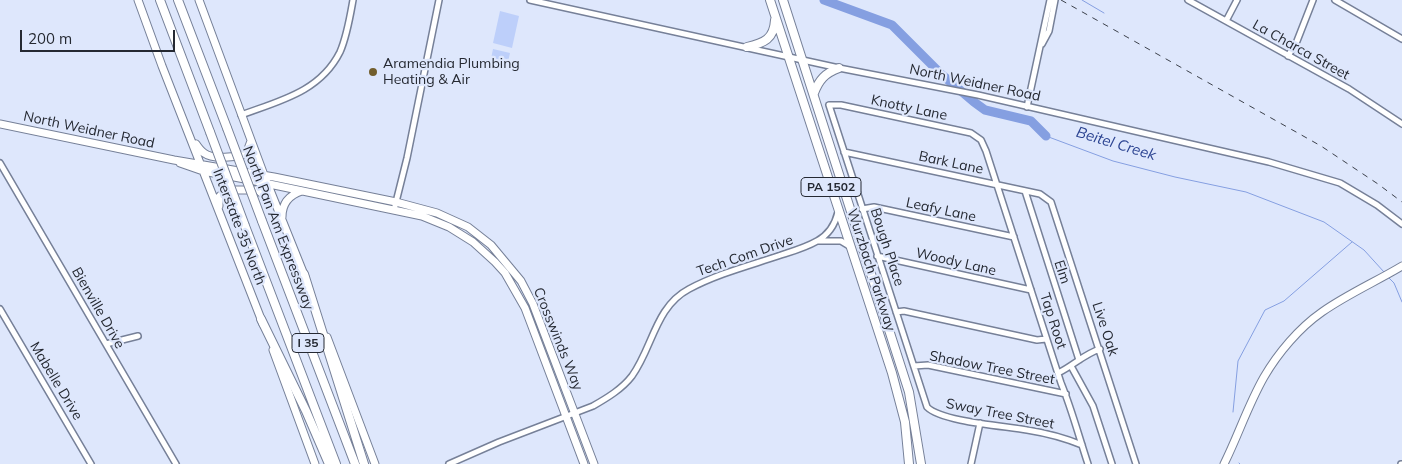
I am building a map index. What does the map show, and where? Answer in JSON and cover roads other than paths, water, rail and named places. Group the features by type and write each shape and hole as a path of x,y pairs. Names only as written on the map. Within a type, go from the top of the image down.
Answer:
{"highway":[{"name":"I 35","path":"160,0 336,464"},
{"name":"North Pan Am Expressway","path":"178,0 355,464"},
{"name":"Wurzbach Parkway","path":"770,0 900,402 909,464"},
{"name":"Wurzbach Parkway","path":"783,0 909,392 921,464"},
{"path":"747,47 768,39 774,30 776,16"},
{"path":"814,94 818,82 823,76 839,68"},
{"path":"304,274 364,464"},
{"path":"262,319 310,419 329,464"}],"main road":[{"name":"Interstate 35 North","path":"138,0 162,66 262,319 315,464"},
{"path":"199,0 241,115 304,274 375,464"},
{"name":"North Weidner Road","path":"0,124 178,160 264,175 395,206"},
{"path":"192,140 203,153 225,157 246,154 251,141"},
{"path":"178,160 188,158 191,152 192,140"},
{"name":"North Weidner Road","path":"178,160 204,172 302,191 395,206"},
{"path":"219,212 219,197 226,190 258,190 276,206"},
{"path":"282,222 282,208 293,194 302,191"},
{"name":"Crosswinds Way","path":"395,206 426,209 452,219 473,231 502,256 521,281 533,304 594,464"},
{"name":"Crosswinds Way","path":"395,206 449,227 473,242 496,262 513,286 525,308 584,464"},
{"path":"496,262 502,256"},
{"path":"1224,464 1265,375 1297,334 1323,311 1402,266"}],"street":[{"path":"241,115 299,93 319,80 340,52 353,0"},
{"path":"395,206 407,158 439,0"},
{"name":"North Weidner Road","path":"530,0 839,68 978,95 1231,152 1333,181 1352,189 1377,204 1402,224"},
{"path":"1027,107 1050,0"},
{"path":"1040,49 1049,31 1056,0"},
{"name":"La Charca Street","path":"1188,0 1349,89 1402,124"},
{"path":"1226,22 1237,0"},
{"path":"1288,56 1297,41 1313,0"},
{"path":"1335,0 1402,39"},
{"name":"Knotty Lane","path":"829,106 840,105 971,133 981,140"},
{"name":"Bough Place","path":"829,106 923,396"},
{"name":"Tap Root","path":"981,140 1088,464"},
{"name":"Bark Lane","path":"844,152 1040,194 1051,202"},
{"name":"Bienville Drive","path":"0,162 176,464"},
{"name":"Elm","path":"1025,191 1079,360"},
{"name":"Live Oak","path":"1051,202 1100,348 1136,464"},
{"name":"Leafy Lane","path":"862,209 874,207 1014,237"},
{"name":"Tech Com Drive","path":"449,464 605,400 628,381 642,359 660,318 685,291 704,280 818,241 833,227 838,209"},
{"name":"Tech Com Drive","path":"818,241 840,241 850,247"},
{"name":"Woody Lane","path":"877,256 1031,290"},
{"name":"Mabelle Drive","path":"0,310 91,464"},
{"path":"896,312 904,310 1037,340 1046,339"},
{"path":"106,344 138,336"},
{"path":"1058,373 1100,348"},
{"name":"Shadow Tree Street","path":"914,366 928,365 1066,394"},
{"path":"1071,366 1093,406 1112,464"},
{"name":"Sway Tree Street","path":"923,396 927,407 932,412 980,423 1029,430 1082,445"},
{"path":"971,464 980,423"}],"waterway":[{"name":"Beitel Creek","path":"824,0 892,25 941,74 985,110 1031,121 1046,136"},
{"path":"1082,0 1104,13"},
{"name":"Beitel Creek","path":"1046,136 1113,161 1175,177 1246,192 1324,222 1364,250 1384,272"},
{"path":"1233,412 1238,361 1265,310 1284,301 1352,242"},
{"name":"Beitel Creek","path":"1388,277 1394,283 1402,302"}],"railway":[{"path":"1061,0 1321,146 1402,202"}],"place":[{"name":"Aramendia Plumbing Heating & Air","path":"373,72"}]}
